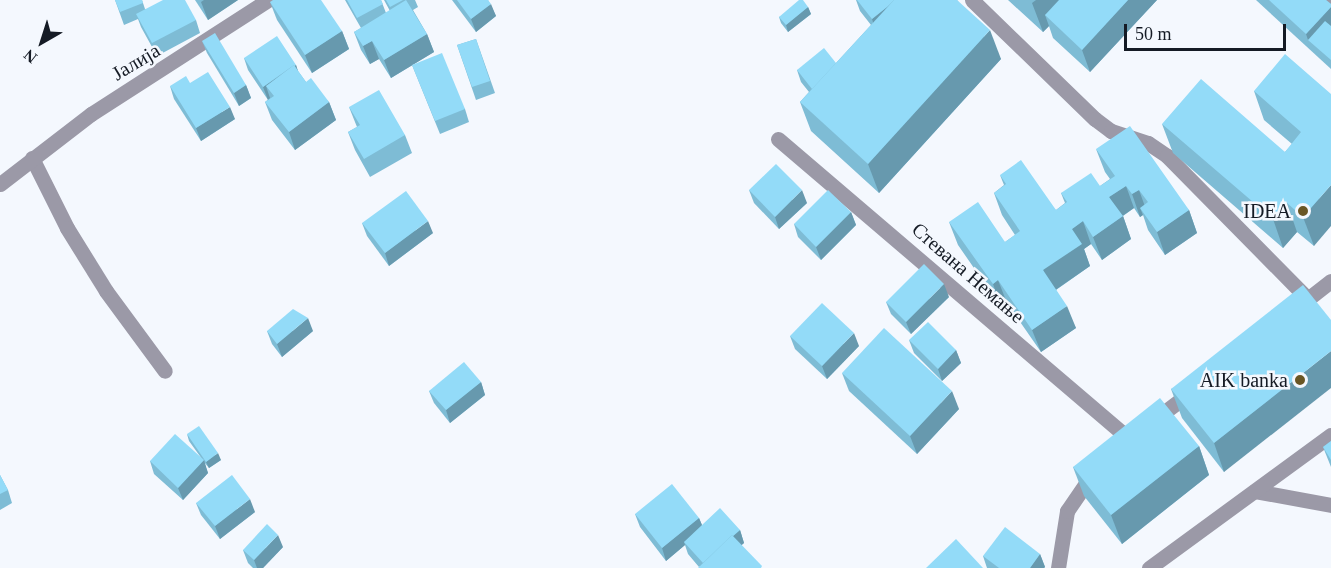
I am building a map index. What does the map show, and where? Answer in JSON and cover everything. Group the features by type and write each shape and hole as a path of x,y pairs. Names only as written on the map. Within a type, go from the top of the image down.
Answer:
{"street":[{"path":"972,0 1095,119 1111,131 1148,143 1167,156 1308,298"},
{"name":"Јалија","path":"0,184 113,100 264,1"},
{"name":"Стевана Немање","path":"778,139 1129,439"},
{"path":"32,158 67,228 106,291 165,371"},
{"path":"1291,312 1331,282"},
{"path":"1058,568 1067,511 1111,455 1206,379"},
{"path":"1149,568 1331,435"},
{"path":"1255,491 1331,505"}],"building":[{"path":"115,0 142,0 143,3 120,12"},
{"path":"163,0 185,0 196,20 152,43 136,14"},
{"path":"273,0 321,0 342,31 305,55 270,2"},
{"path":"347,0 381,0 383,4 357,18"},
{"path":"386,0 403,0 390,7"},
{"path":"406,0 427,34 384,60 372,41 363,46 354,32"},
{"path":"457,0 488,0 491,4 471,19"},
{"path":"799,0 803,0 808,7 786,25 779,17"},
{"path":"857,0 894,0 872,19"},
{"path":"894,0 957,0 990,30 868,164 800,102"},
{"path":"1059,0 1128,0 1082,50 1045,15"},
{"path":"1269,0 1326,0 1331,7 1306,34"},
{"path":"1325,21 1331,26 1331,60 1308,40"},
{"path":"215,33 246,85 234,93 202,41"},
{"path":"277,36 296,65 263,87 244,58"},
{"path":"476,39 490,81 472,87 457,45"},
{"path":"824,48 836,63 812,89 797,70"},
{"path":"442,53 465,109 435,121 412,65"},
{"path":"1285,54 1331,94 1331,185 1303,217 1287,203 1273,219 1162,124 1201,79 1285,152 1301,132 1254,91"},
{"path":"294,65 306,82 311,78 329,102 289,132 265,102 274,96 266,86"},
{"path":"208,72 230,107 196,128 170,86 186,76 190,83"},
{"path":"379,90 405,135 364,159 348,132 360,125 349,107"},
{"path":"1130,126 1189,210 1157,232 1140,208 1148,202 1139,190 1132,194 1126,186 1109,197 1123,216 1093,237 1083,221 1072,229 1082,244 1043,270 1067,306 1032,330 998,280 993,284 949,222 978,202 1005,242 1020,231 994,193 1006,184 1000,175 1021,160 1056,210 1067,202 1061,193 1091,173 1100,186 1115,176 1096,149"},
{"path":"776,164 802,190 775,217 749,190"},
{"path":"828,190 851,212 816,247 794,224"},
{"path":"406,191 428,221 385,253 362,223"},
{"path":"924,264 944,284 906,322 886,302"},
{"path":"1303,285 1331,320 1331,351 1214,443 1171,389"},
{"path":"822,303 854,333 822,366 790,336"},
{"path":"293,309 308,318 277,344 267,331"},
{"path":"928,322 956,350 938,369 909,340"},
{"path":"884,328 952,391 910,436 842,373"},
{"path":"464,362 481,382 446,410 429,391"},
{"path":"1160,398 1199,446 1111,515 1073,467"},
{"path":"199,426 218,453 206,462 187,434"},
{"path":"175,434 204,460 178,488 150,461"},
{"path":"1331,441 1331,460 1323,447"},
{"path":"0,475 8,490 0,494"},
{"path":"232,475 250,499 215,526 196,503"},
{"path":"672,484 699,518 662,548 635,514"},
{"path":"720,508 740,530 703,563 684,542"},
{"path":"267,524 278,535 254,560 243,550"},
{"path":"1005,527 1040,554 1030,568 999,568 983,556"},
{"path":"732,535 762,566 761,568 698,568"},
{"path":"956,539 983,568 926,568"}],"place":[{"name":"IDEA","path":"1303,211"},
{"name":"AIK banka","path":"1300,380"}]}
